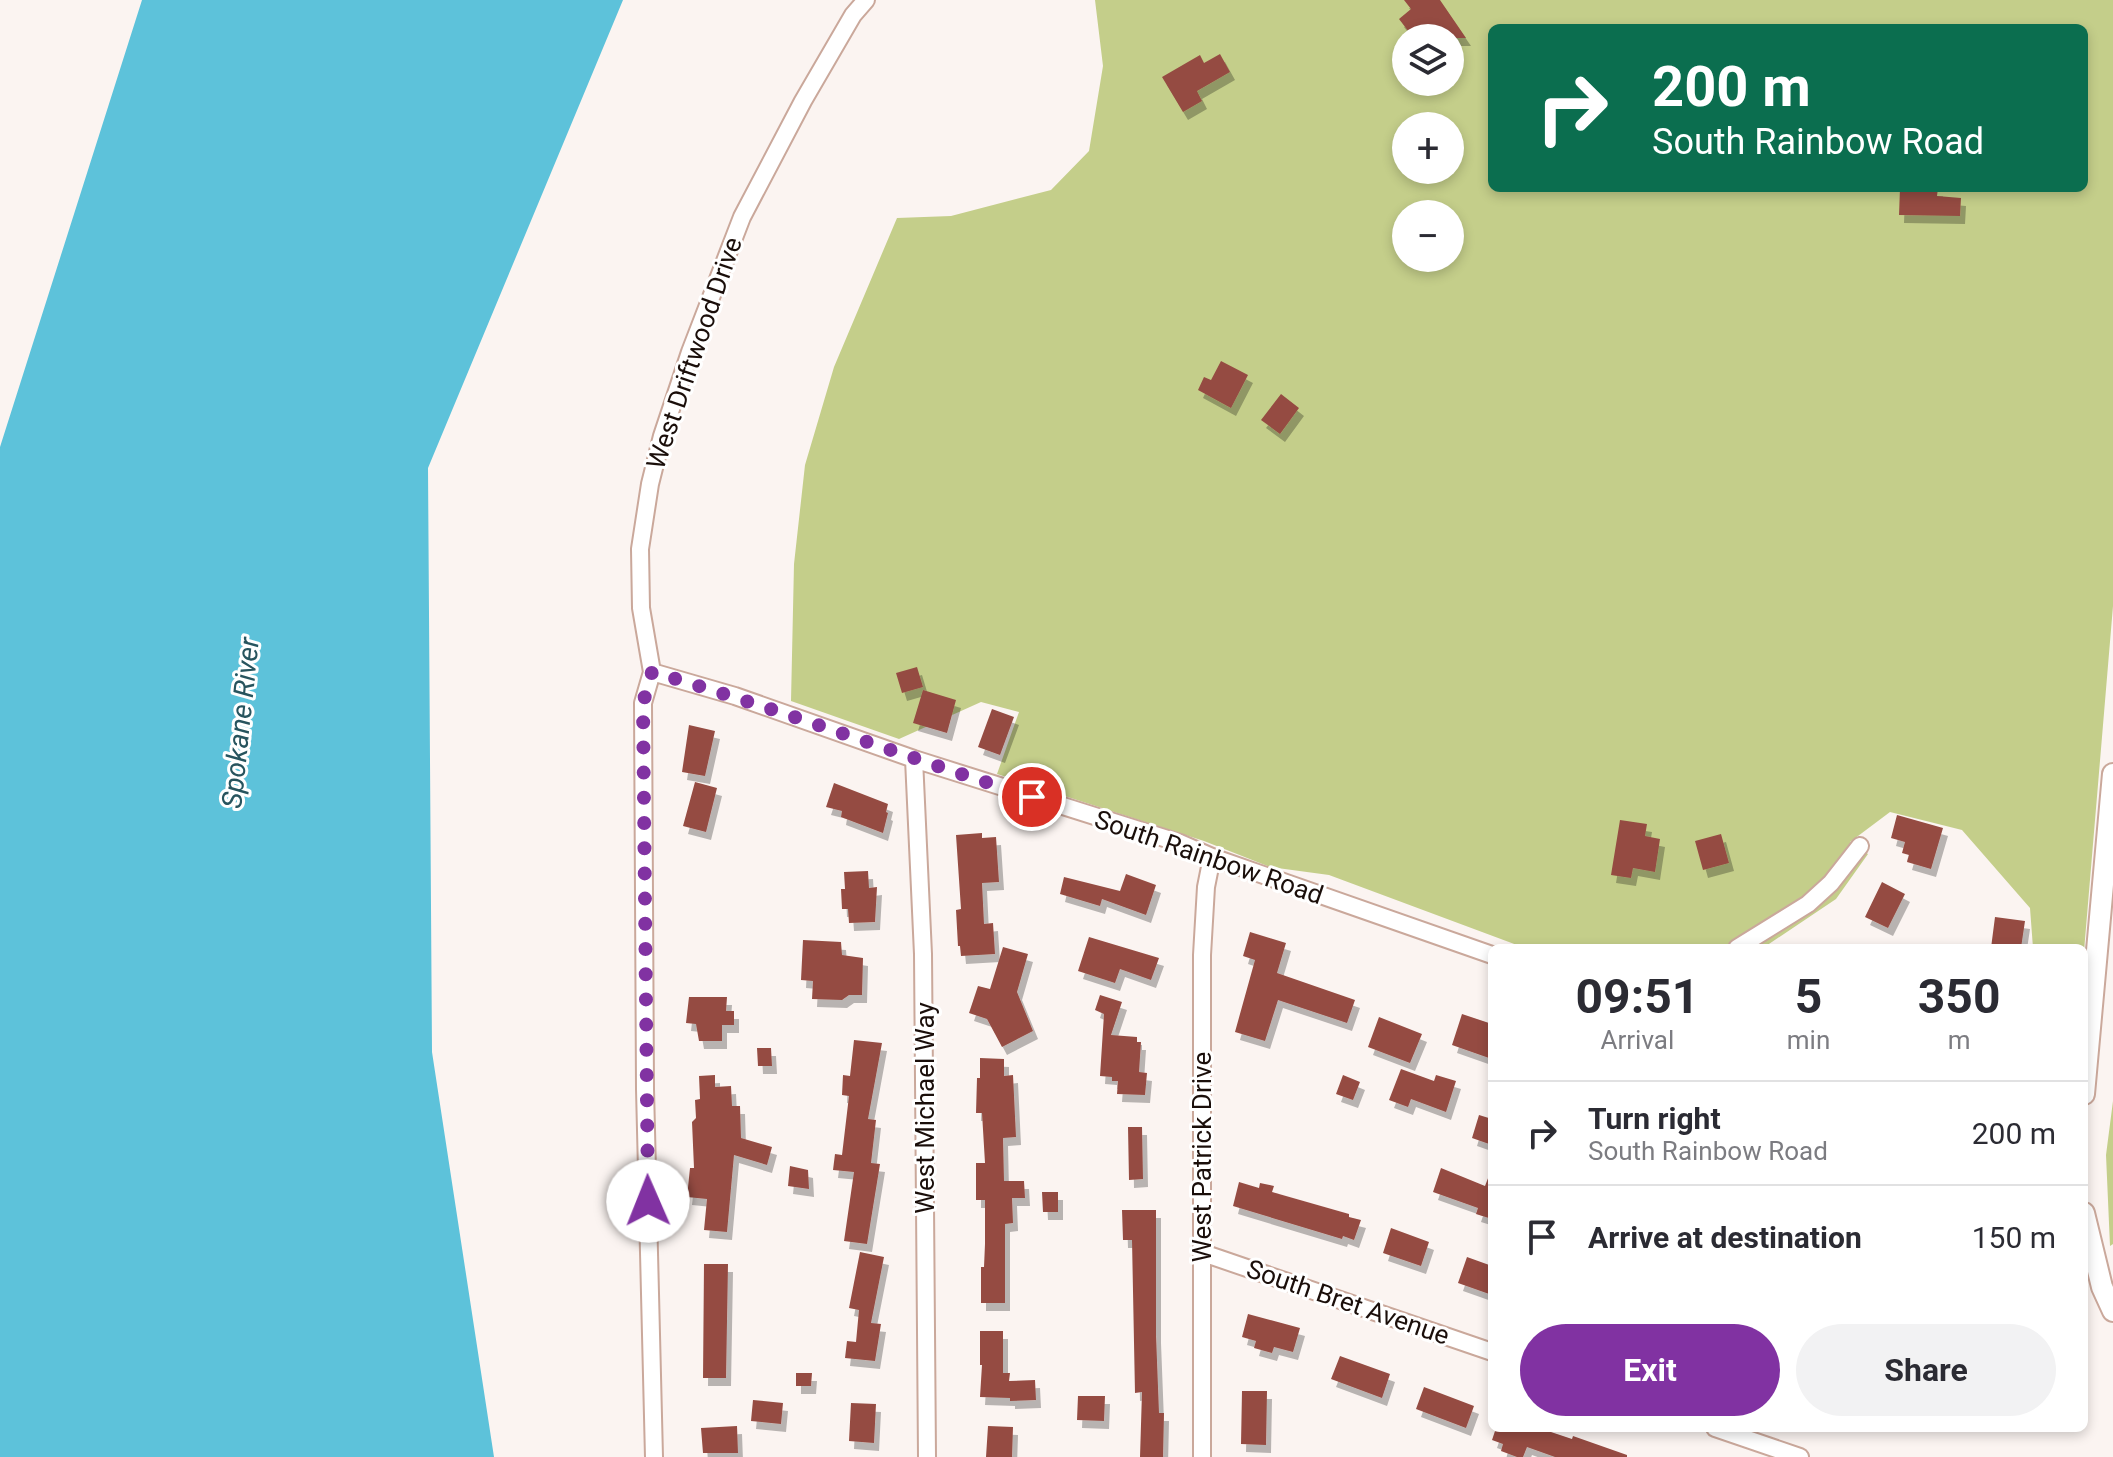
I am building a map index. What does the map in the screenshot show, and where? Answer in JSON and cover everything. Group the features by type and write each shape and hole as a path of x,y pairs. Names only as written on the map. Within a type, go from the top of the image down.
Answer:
{"street":[{"name":"West Driftwood Drive","path":"654,1457 645,1089 643,718 643,703 652,672 641,608 640,549 650,484 662,436 690,352 742,217 803,101 853,15 866,0"},
{"name":"South Rainbow Road","path":"652,672 735,696 914,759 1180,843 1488,954"},
{"name":"West Michael Way","path":"914,759 923,954 927,1457"},
{"path":"2088,1050 2113,774"},
{"path":"1743,944 1808,904 1831,883 1860,846"},
{"name":"West Patrick Drive","path":"1202,1457 1202,955 1206,887 1212,857"},
{"path":"2088,1229 2102,1287 2113,1311"},
{"name":"South Bret Avenue","path":"1203,1253 1488,1351"},
{"path":"1727,1432 1800,1457"}],"green space":[{"path":"1095,0 2113,0 2113,606 2085,944 2033,944 2030,908 1962,830 1890,812 1850,842 1868,854 1836,899 1769,944 1514,944 1329,875 1270,867 1204,841 997,774 1019,712 981,702 899,739 791,701 794,564 805,465 834,367 897,218 951,216 1051,190 1089,151 1103,66"},
{"path":"2113,1101 2113,1244 2110,1246 2106,1155"}],"water":[{"name":"Spokane River","path":"142,0 623,0 428,468 432,1052 494,1457 0,1457 0,447"}],"building":[{"path":"1404,0 1440,0 1456,24 1403,24 1399,19 1411,9"},
{"path":"1220,54 1230,72 1197,91 1202,101 1183,112 1162,77 1200,55 1204,63"},
{"path":"1900,192 1938,192 1937,196 1961,198 1960,216 1899,215"},
{"path":"1221,361 1248,375 1231,408 1198,390 1204,377 1211,380"},
{"path":"1281,394 1299,408 1280,434 1261,420"},
{"path":"917,667 923,687 902,693 896,673"},
{"path":"923,690 956,700 947,733 913,723"},
{"path":"992,709 1014,717 1000,755 978,747"},
{"path":"689,725 715,731 705,776 682,772"},
{"path":"695,782 717,788 706,832 683,826"},
{"path":"834,783 888,804 883,833 841,817 842,811 826,807"},
{"path":"1897,815 1943,828 1931,869 1907,862 1909,855 1902,853 1905,842 1891,838"},
{"path":"1620,820 1647,824 1645,836 1660,839 1655,872 1633,868 1631,878 1611,875"},
{"path":"982,833 982,838 996,837 999,882 982,883 984,924 993,923 995,954 961,956 956,910 961,909 956,835"},
{"path":"1721,834 1729,863 1703,870 1695,841"},
{"path":"868,871 869,888 877,887 875,922 849,923 848,909 842,909 844,872"},
{"path":"1126,874 1156,885 1146,915 1102,899 1100,906 1060,894 1064,877 1120,891"},
{"path":"1882,882 1905,894 1888,928 1865,917"},
{"path":"1995,917 2025,921 2022,944 1992,944"},
{"path":"1250,932 1286,943 1277,973 1355,1000 1347,1023 1278,1000 1265,1041 1235,1032 1255,960 1243,956"},
{"path":"1089,937 1159,958 1151,980 1120,969 1115,983 1078,971"},
{"path":"803,940 841,942 842,955 863,958 862,995 849,995 842,1000 812,999 813,981 801,980"},
{"path":"1003,947 1028,954 1017,992 1033,1031 1002,1047 987,1019 969,1013 978,986 990,989"},
{"path":"1100,995 1122,1002 1111,1035 1137,1037 1137,1042 1141,1042 1139,1072 1147,1073 1145,1095 1117,1094 1118,1081 1100,1076 1104,1014 1095,1010"},
{"path":"689,997 727,997 726,1011 734,1011 734,1025 722,1025 722,1041 699,1041 696,1024 686,1023"},
{"path":"1462,1014 1488,1023 1488,1058 1452,1045"},
{"path":"1379,1017 1422,1034 1410,1063 1368,1047"},
{"path":"854,1040 882,1043 868,1119 876,1120 871,1163 880,1164 867,1244 844,1241 854,1172 833,1170 835,1154 842,1155 849,1096 842,1095 843,1075 850,1076"},
{"path":"757,1048 771,1048 772,1066 758,1066"},
{"path":"980,1058 1004,1059 1004,1076 1013,1075 1016,1137 1003,1138 1004,1181 1024,1181 1025,1198 1012,1198 1013,1223 1005,1224 1005,1303 981,1303 985,1200 976,1200 976,1163 985,1163 982,1113 976,1113"},
{"path":"1401,1069 1434,1081 1436,1075 1456,1081 1446,1112 1411,1099 1408,1107 1389,1100"},
{"path":"715,1075 715,1087 731,1086 732,1106 740,1106 741,1138 772,1147 767,1165 734,1155 727,1232 704,1230 707,1199 687,1197 690,1168 694,1168 692,1122 696,1118 695,1100 700,1099 699,1076"},
{"path":"1343,1075 1360,1082 1353,1100 1336,1094"},
{"path":"1479,1115 1488,1118 1488,1144 1472,1138"},
{"path":"1128,1127 1142,1127 1143,1179 1129,1180"},
{"path":"790,1166 808,1170 809,1189 788,1186"},
{"path":"1441,1168 1485,1186 1488,1178 1488,1218 1476,1214 1478,1208 1433,1192"},
{"path":"1239,1182 1259,1188 1260,1183 1274,1186 1272,1192 1361,1220 1354,1240 1233,1206"},
{"path":"1042,1192 1058,1192 1058,1212 1043,1212"},
{"path":"1122,1210 1156,1210 1156,1335 1159,1413 1164,1413 1163,1457 1140,1457 1142,1392 1135,1393 1132,1240 1123,1240"},
{"path":"1391,1228 1429,1242 1421,1266 1383,1253"},
{"path":"860,1252 884,1257 871,1323 881,1324 875,1361 845,1358 847,1341 856,1342 859,1310 849,1308"},
{"path":"1467,1257 1488,1265 1488,1294 1458,1283"},
{"path":"704,1264 728,1264 726,1378 703,1378"},
{"path":"1248,1314 1300,1328 1293,1352 1274,1347 1272,1353 1254,1348 1256,1341 1242,1337"},
{"path":"980,1331 1003,1331 1003,1373 1010,1373 1009,1381 1035,1380 1036,1400 980,1397"},
{"path":"1340,1356 1390,1374 1382,1398 1331,1379"},
{"path":"796,1373 812,1373 811,1386 796,1386"},
{"path":"1424,1387 1474,1406 1466,1428 1416,1409"},
{"path":"1242,1391 1267,1391 1266,1445 1241,1444"},
{"path":"1078,1396 1105,1396 1104,1421 1077,1420"},
{"path":"753,1400 783,1403 781,1424 751,1421"},
{"path":"851,1403 876,1404 874,1443 849,1441"},
{"path":"737,1426 738,1453 703,1453 701,1428"},
{"path":"988,1426 1013,1427 1012,1457 986,1457"},
{"path":"1495,1432 1551,1432 1572,1439 1573,1436 1627,1457 1555,1457 1527,1447 1523,1457 1517,1457 1501,1451 1503,1444 1492,1440"}],"route":[{"path":"648,1201 643,703 652,672 735,696 1032,797"}]}
